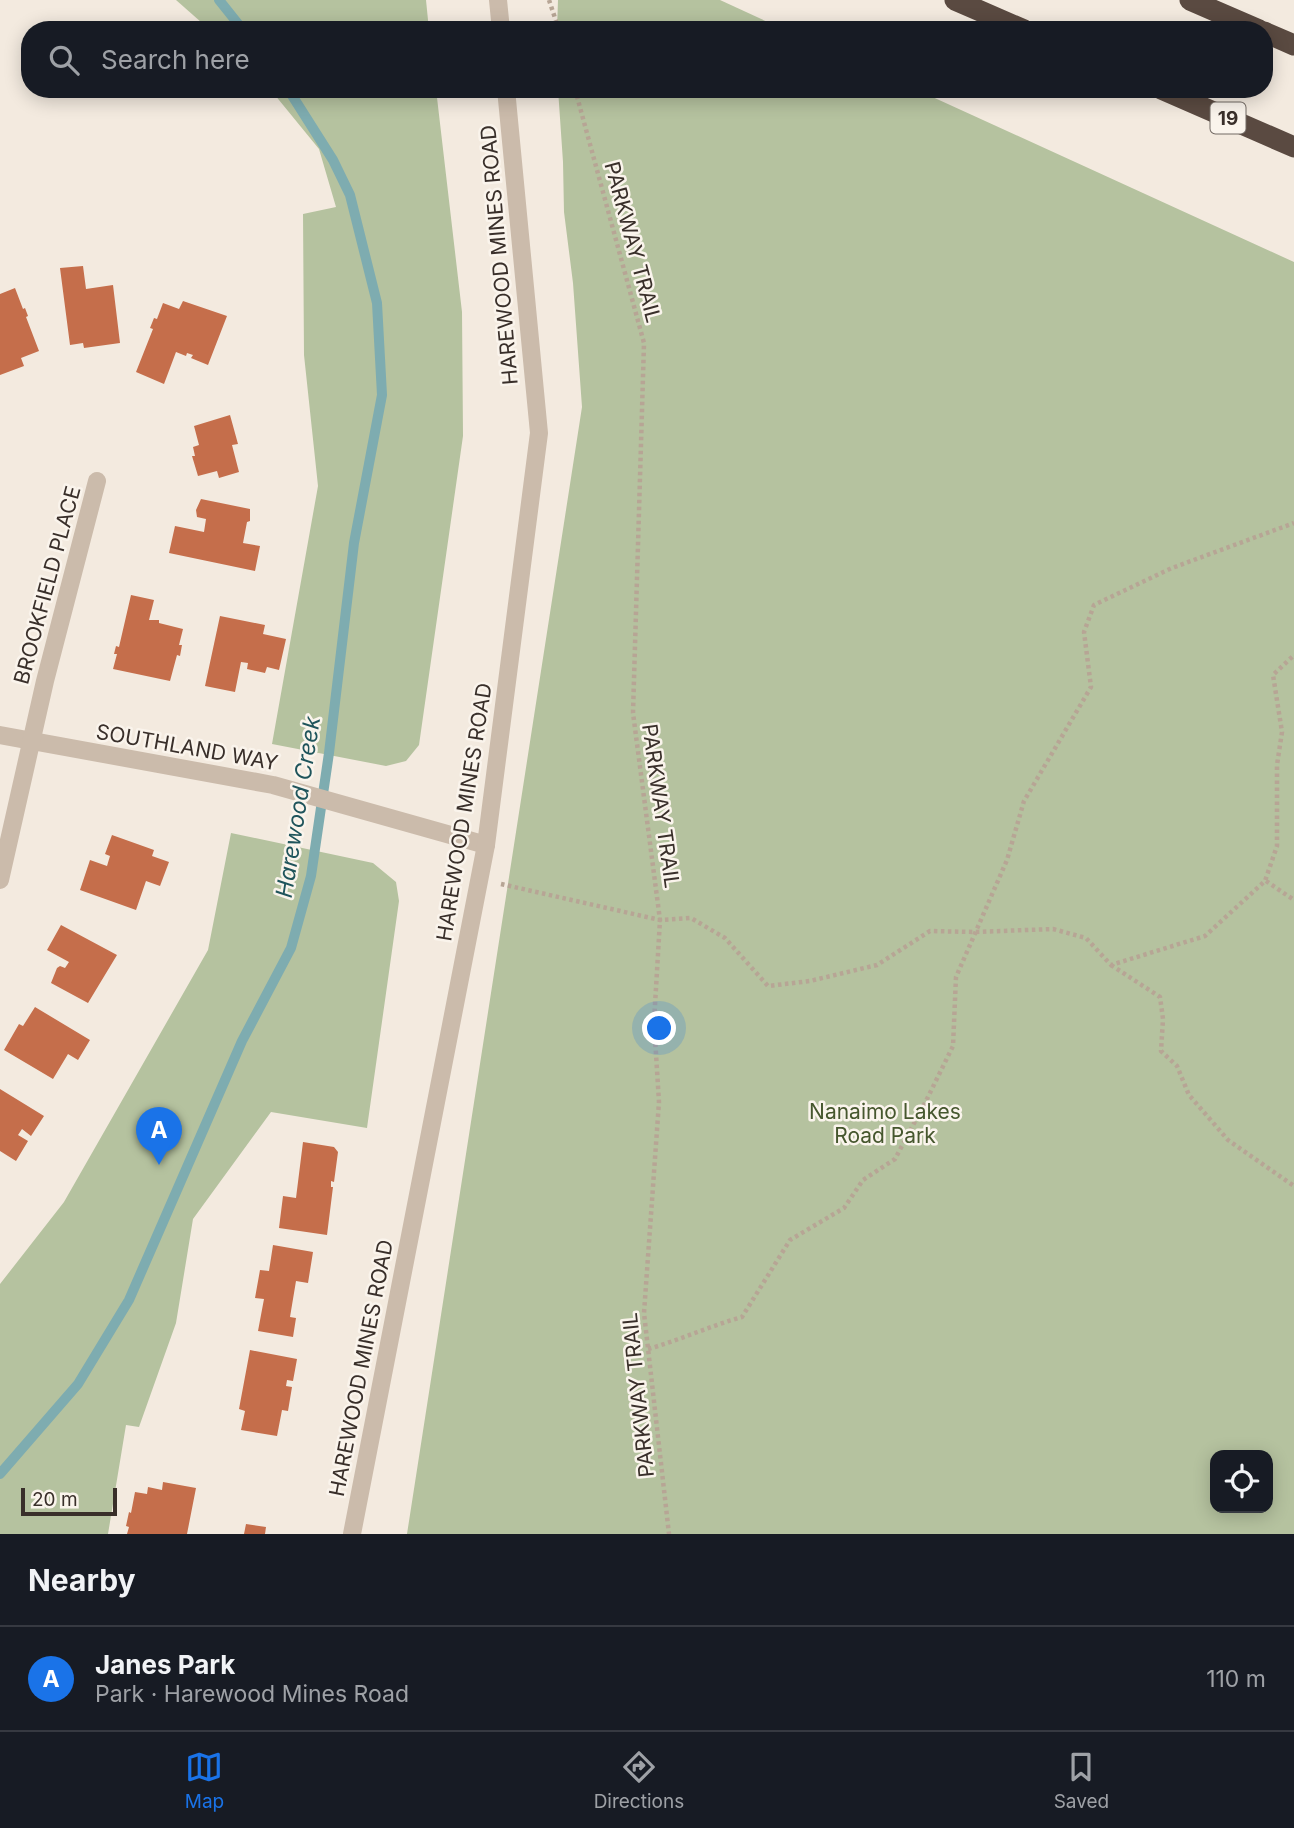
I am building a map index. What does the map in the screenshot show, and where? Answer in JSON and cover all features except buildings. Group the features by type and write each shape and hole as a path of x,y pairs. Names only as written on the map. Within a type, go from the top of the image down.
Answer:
{"highway":[{"path":"955,0 1003,21"},
{"path":"1190,0 1238,21"},
{"path":"1273,36 1294,45"},
{"name":"19","path":"1182,98 1294,147"}],"street":[{"path":"498,0 500,21"},
{"name":"HAREWOOD MINES ROAD","path":"352,1534 486,845 539,433 507,98"},
{"name":"BROOKFIELD PLACE","path":"0,880 30,742 97,481"},
{"name":"SOUTHLAND WAY","path":"0,735 273,785 486,845"}],"path":[{"path":"549,0 556,21"},
{"name":"PARKWAY TRAIL","path":"577,98 644,343 633,713 660,920 654,1022 659,1102 644,1313 669,1534"},
{"path":"648,1349 742,1317 790,1240 844,1208 863,1180 895,1158 953,1046 956,977 1007,860 1024,802 1091,687 1084,632 1094,605 1172,568 1294,523"},
{"path":"1111,965 1205,936 1265,881 1277,846 1278,765 1282,732 1273,676 1294,655"},
{"path":"479,879 660,920 691,918 725,938 768,986 810,981 877,965 930,931 1053,929 1086,938 1111,965 1160,997 1163,1019 1161,1051 1177,1066 1189,1095 1228,1140 1294,1186"},
{"path":"1265,881 1294,900"}],"green space":[{"path":"176,0 426,0 428,21 200,21"},
{"path":"558,0 720,0 766,21 557,21"},
{"path":"277,98 437,98 462,312 463,436 419,745 406,761 386,766 272,744 318,486 304,355 303,214 336,207 319,149"},
{"name":"Nanaimo Lakes Road Park","path":"559,98 935,98 1294,262 1294,1534 407,1534 582,407 573,283 564,212"},
{"path":"231,833 373,863 396,882 399,901 367,1128 271,1112 193,1219 176,1323 139,1427 126,1425 108,1534 0,1534 0,1284 64,1202 208,950"}],"waterway":[{"name":"Harewood Creek","path":"219,0 236,21"},
{"name":"Harewood Creek","path":"0,1474 78,1384 129,1300 242,1041 291,948 311,876 354,543 382,395 377,303 350,195 333,160 294,98"}],"place":[{"name":"Janes Park","path":"159,1165"}]}
